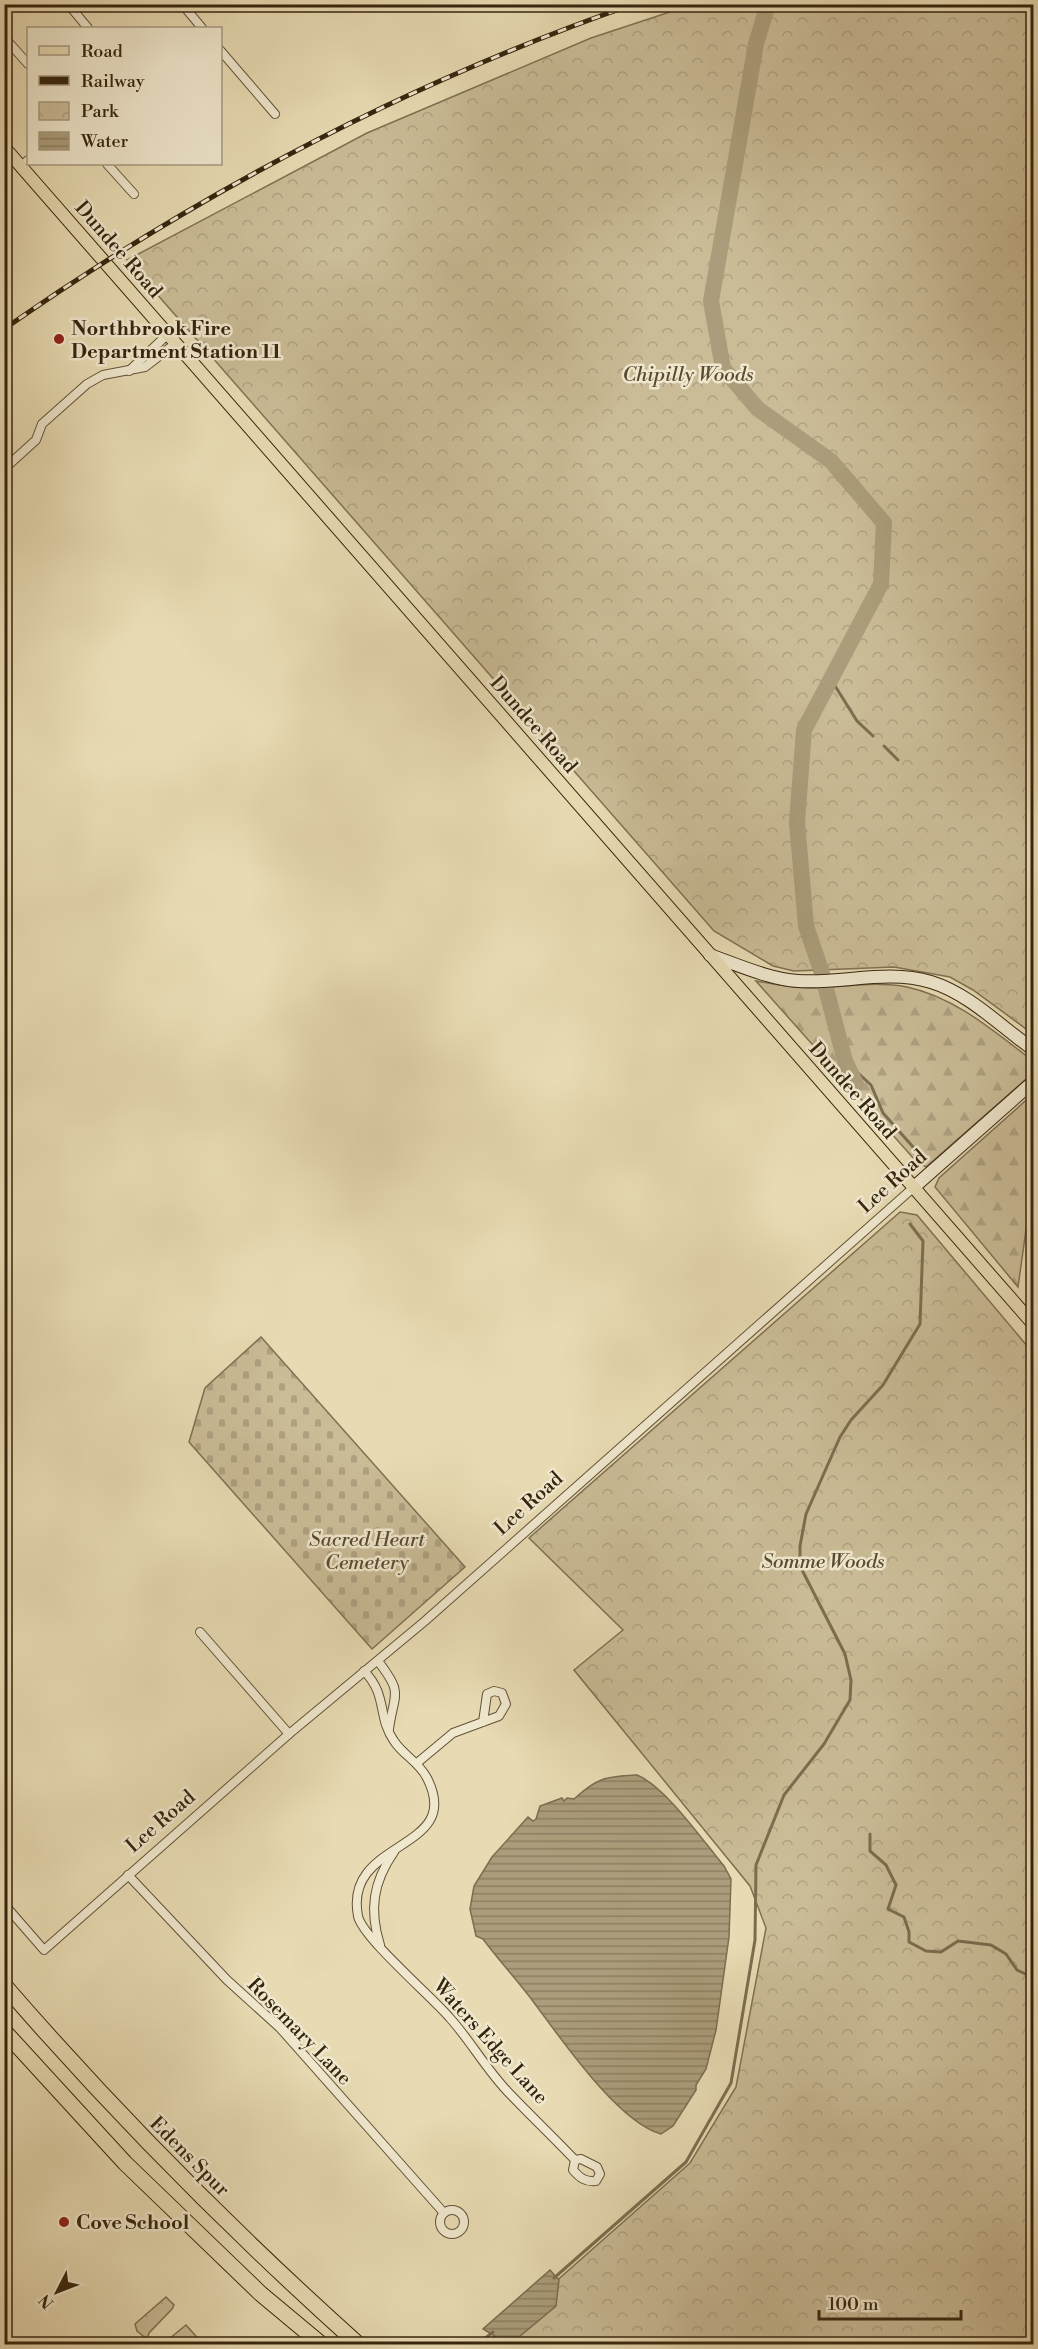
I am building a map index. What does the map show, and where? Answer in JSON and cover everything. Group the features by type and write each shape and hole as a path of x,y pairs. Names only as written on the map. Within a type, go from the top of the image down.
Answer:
{"highway":[{"name":"Edens Spur","path":"4,1985 142,2139 260,2256 358,2344"},
{"path":"4,2031 125,2163 261,2294 321,2344"}],"main road":[{"name":"Dundee Road","path":"5,148 25,163 172,339 1034,1325"},
{"path":"710,955 750,970 797,981 895,975 932,982 965,998 1034,1050"},
{"name":"Lee Road","path":"913,1188 1034,1081"}],"street":[{"path":"68,4 87,27"},
{"path":"182,4 201,27"},
{"path":"4,37 27,63"},
{"path":"222,55 275,114"},
{"path":"108,165 134,194"},
{"path":"4,469 36,440 42,424 87,384 102,375 129,372 145,367 172,339"},
{"name":"Lee Road","path":"4,1904 44,1950 289,1734 378,1661 913,1188"},
{"path":"200,1632 289,1734"},
{"path":"378,1661 396,1689 396,1703 389,1733"},
{"name":"Waters Edge Lane","path":"364,1671 380,1694 389,1733 399,1748 417,1763 429,1780 434,1806 427,1825 420,1834 371,1865 357,1895 361,1925 450,2018 508,2092 544,2125 575,2160"},
{"path":"417,1763 443,1739 463,1728 483,1722"},
{"name":"Waters Edge Lane","path":"380,1945 374,1924 373,1903 379,1878 393,1852"},
{"name":"Rosemary Lane","path":"128,1875 227,1980 280,2028 444,2213"}],"green space":[{"name":"Chipilly Woods","path":"694,4 1033,5 1033,1034 973,990 950,977 894,967 794,971 773,966 714,931 127,260 367,133 591,38"},
{"path":"756,981 804,988 883,984 925,992 958,1007 1004,1039 1033,1061 1033,1073 926,1167 914,1159"},
{"path":"1033,1094 1033,1180 1018,1287 935,1187 939,1178"},
{"name":"Somme Woods","path":"900,1212 917,1215 1033,1353 1033,2344 485,2344 690,2163 736,2087 766,1928 750,1886 574,1670 623,1630 529,1538"},
{"name":"Sacred Heart Cemetery","path":"261,1337 465,1567 372,1649 189,1442 205,1388"},
{"path":"166,2297 174,2305 149,2333 147,2339 137,2331 135,2324"},
{"path":"186,2325 203,2344 163,2344"}],"water":[{"path":"637,1775 648,1781 672,1802 724,1866 731,1879 729,1937 716,2030 706,2069 696,2085 696,2090 673,2126 661,2134 627,2114 592,2078 483,1939 476,1936 470,1909 474,1886 492,1857 528,1817 533,1821 536,1819 540,1806 562,1798 564,1801 567,1798 574,1799 589,1786 602,1780 617,1776"},
{"path":"550,2270 559,2280 556,2306 513,2342 504,2342 483,2329"}],"waterway":[{"path":"768,4 756,44 711,301 723,368 758,409 831,461 884,523 881,584 804,730 797,822 806,926 821,970 845,1061 856,1084"},
{"path":"832,681 857,721 873,736"},
{"path":"884,746 898,760"},
{"path":"845,1061 871,1085 883,1113 921,1156"},
{"path":"554,2278 686,2162 731,2083 755,1940 756,1865 784,1795 824,1744 850,1700 851,1680 845,1654 800,1566 800,1546 806,1514 840,1437 851,1420 883,1385 920,1324 923,1241 910,1224"},
{"path":"870,1834 870,1851 886,1865 896,1885 888,1909 904,1917 909,1932 909,1942 926,1951 941,1952 958,1941 991,1945 1006,1954 1017,1970 1034,1978"},
{"path":"478,2344 493,2332"}],"railway":[{"path":"4,329 153,232 308,145 387,105 468,69 634,4"}],"place":[{"name":"Northbrook Fire Department Station 11","path":"59,339"},
{"name":"Cove School","path":"64,2222"}]}
